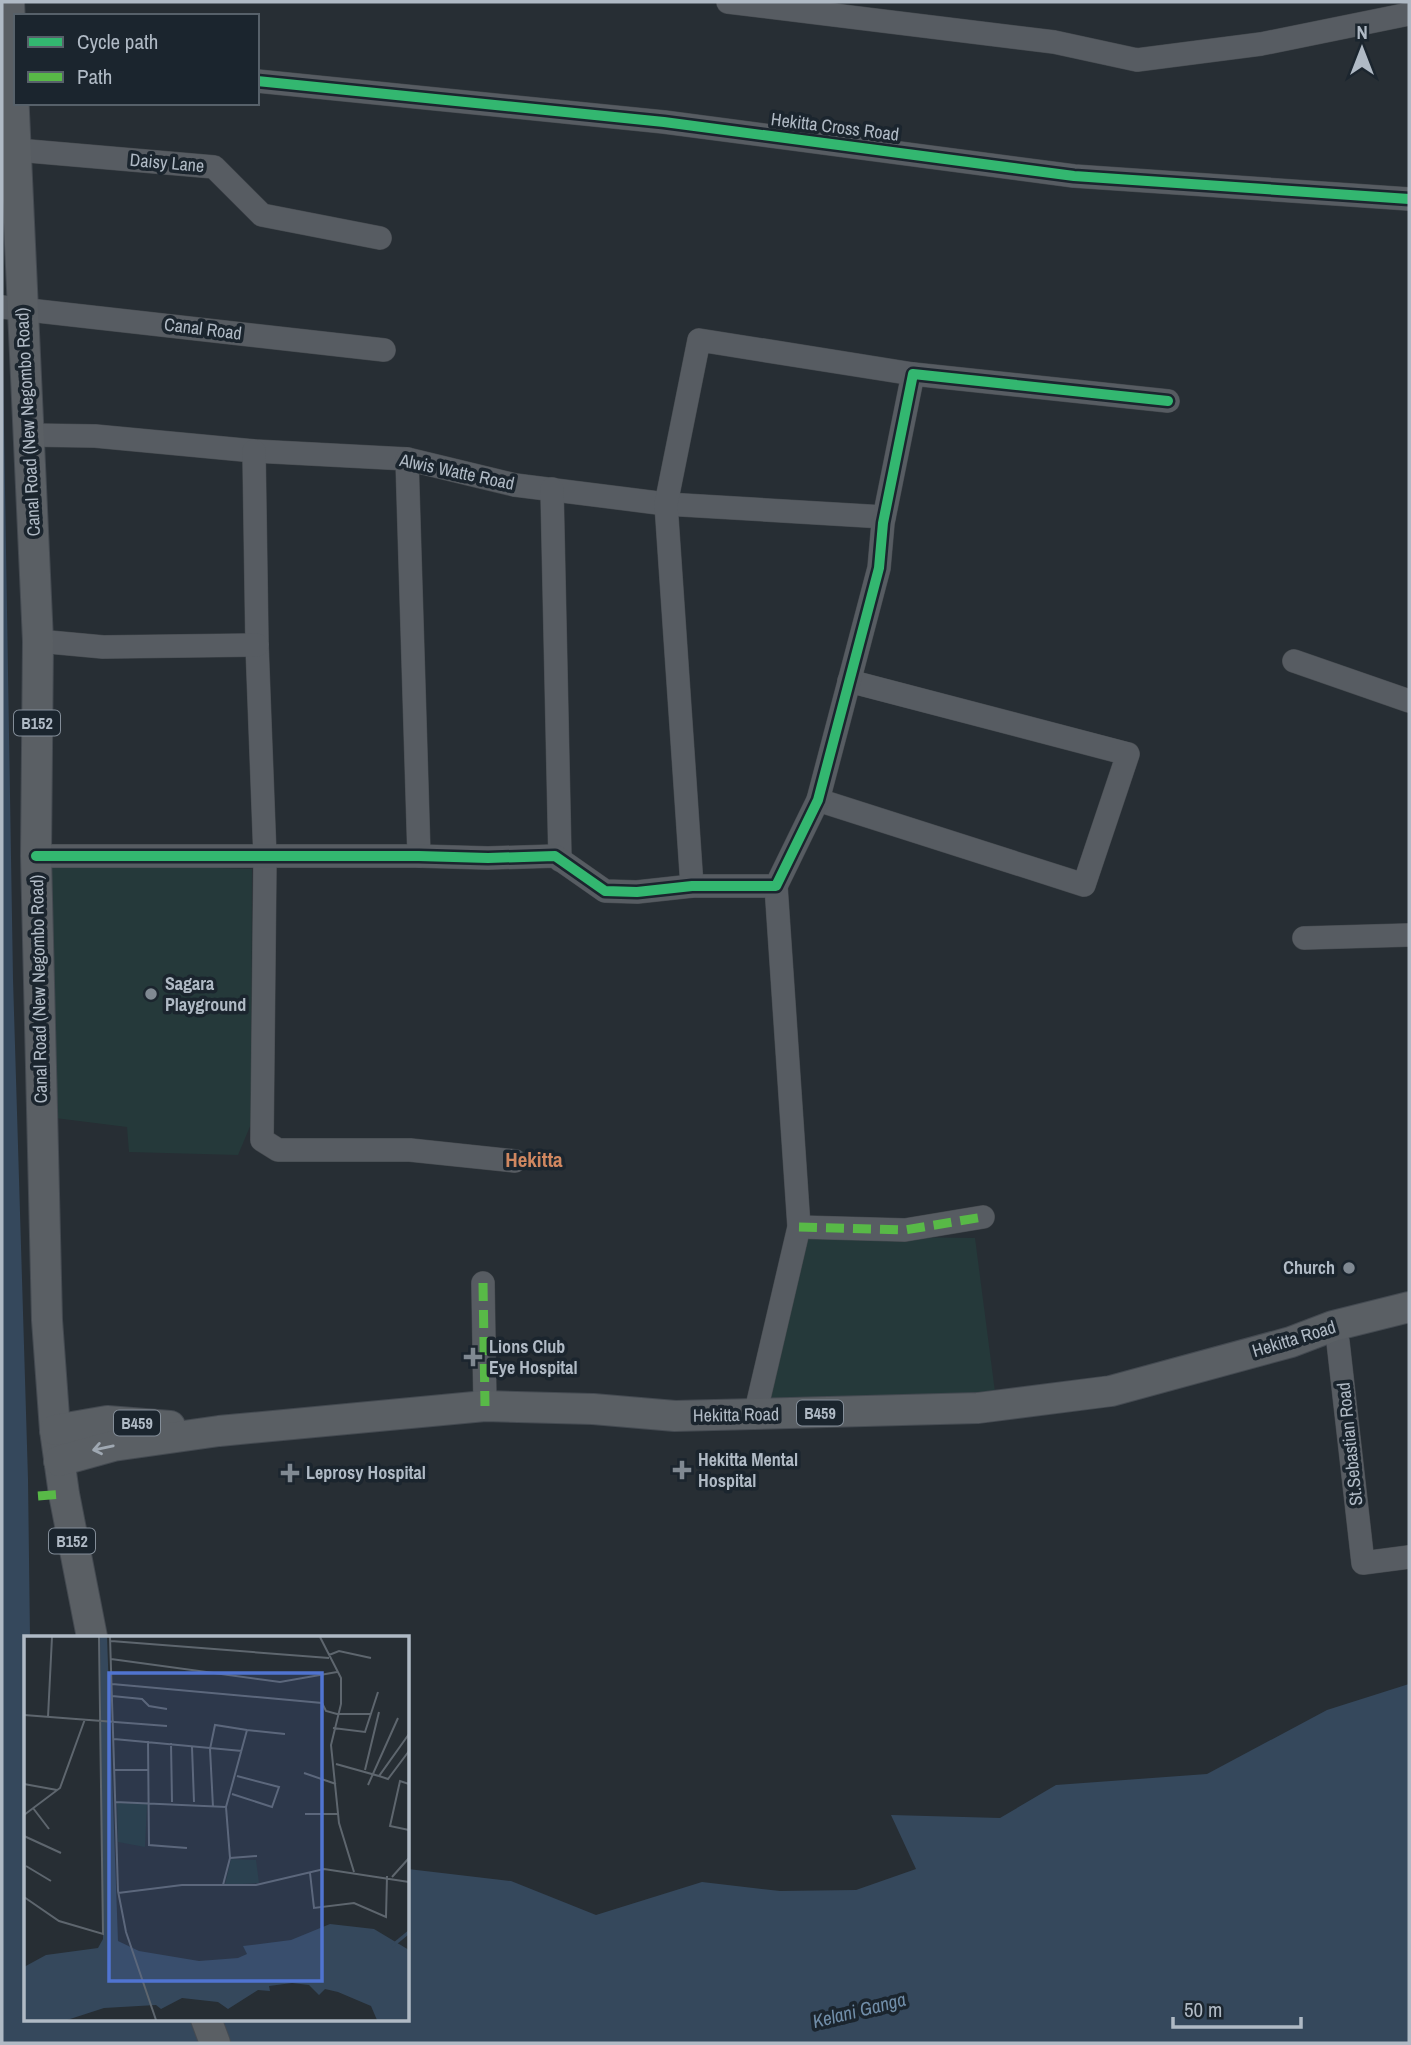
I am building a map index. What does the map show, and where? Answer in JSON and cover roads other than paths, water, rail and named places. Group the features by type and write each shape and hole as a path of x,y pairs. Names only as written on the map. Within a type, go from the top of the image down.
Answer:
{"main road":[{"name":"Canal Road (New Negombo Road)","path":"9,2 14,70"},
{"name":"Canal Road (New Negombo Road)","path":"15,105 17,150 12,307 29,435 38,642 36,856 47,1320 59,1461 92,1636"},
{"name":"Hekitta Road","path":"59,1461 113,1446 219,1431 485,1406 593,1409 674,1416 978,1408 1111,1391 1291,1342 1333,1326 1409,1307"},
{"name":"Hekitta Road","path":"55,1430 107,1421 219,1431"},
{"path":"207,2021 215,2043"}],"street":[{"path":"728,2 1054,42 1137,60 1261,44 1409,14"},
{"name":"Hekitta Cross Road","path":"259,81 664,122 1074,176 1409,199"},
{"name":"Daisy Lane","path":"17,150 214,167 262,215 380,238"},
{"name":"Canal Road","path":"12,307 384,350"},
{"path":"692,887 666,504 699,340 913,374 1168,401"},
{"path":"755,1415 799,1227 776,886 818,800 878,568 884,517 913,374"},
{"name":"Alwis Watte Road","path":"29,435 95,436 254,451 407,459 515,485 666,504 884,517"},
{"path":"254,451 257,645 265,857 262,1140 278,1150 410,1150 515,1161"},
{"path":"407,459 419,856"},
{"path":"552,489 560,860"},
{"path":"38,642 103,647 257,645"},
{"path":"1294,661 1409,701"},
{"path":"818,800 1084,885 1128,754 849,681"},
{"path":"36,856 555,856 605,891 776,886"},
{"path":"1304,938 1409,935"},
{"path":"799,1227 905,1230 983,1217"},
{"path":"483,1283 485,1406"},
{"name":"St.Sebastian Road","path":"1333,1326 1338,1342 1363,1563 1409,1557"}],"water":[{"name":"Kelani Ganga","path":"2,304 13,979 28,1479 30,1636 24,1636 24,2021 410,2021 410,1869 511,1881 596,1915 702,1882 780,1891 856,1890 916,1869 891,1815 1000,1818 1056,1785 1207,1774 1327,1710 1409,1684 1409,2043 2,2043"}],"place":[{"name":"Sagara Playground","path":"151,994"},
{"name":"Church","path":"1349,1268"},
{"name":"Lions Club Eye Hospital","path":"473,1357"},
{"name":"Hekitta Mental Hospital","path":"682,1470"},
{"name":"Leprosy Hospital","path":"290,1473"}],"district":[{"name":"Hekitta","path":"534,1160"}]}
